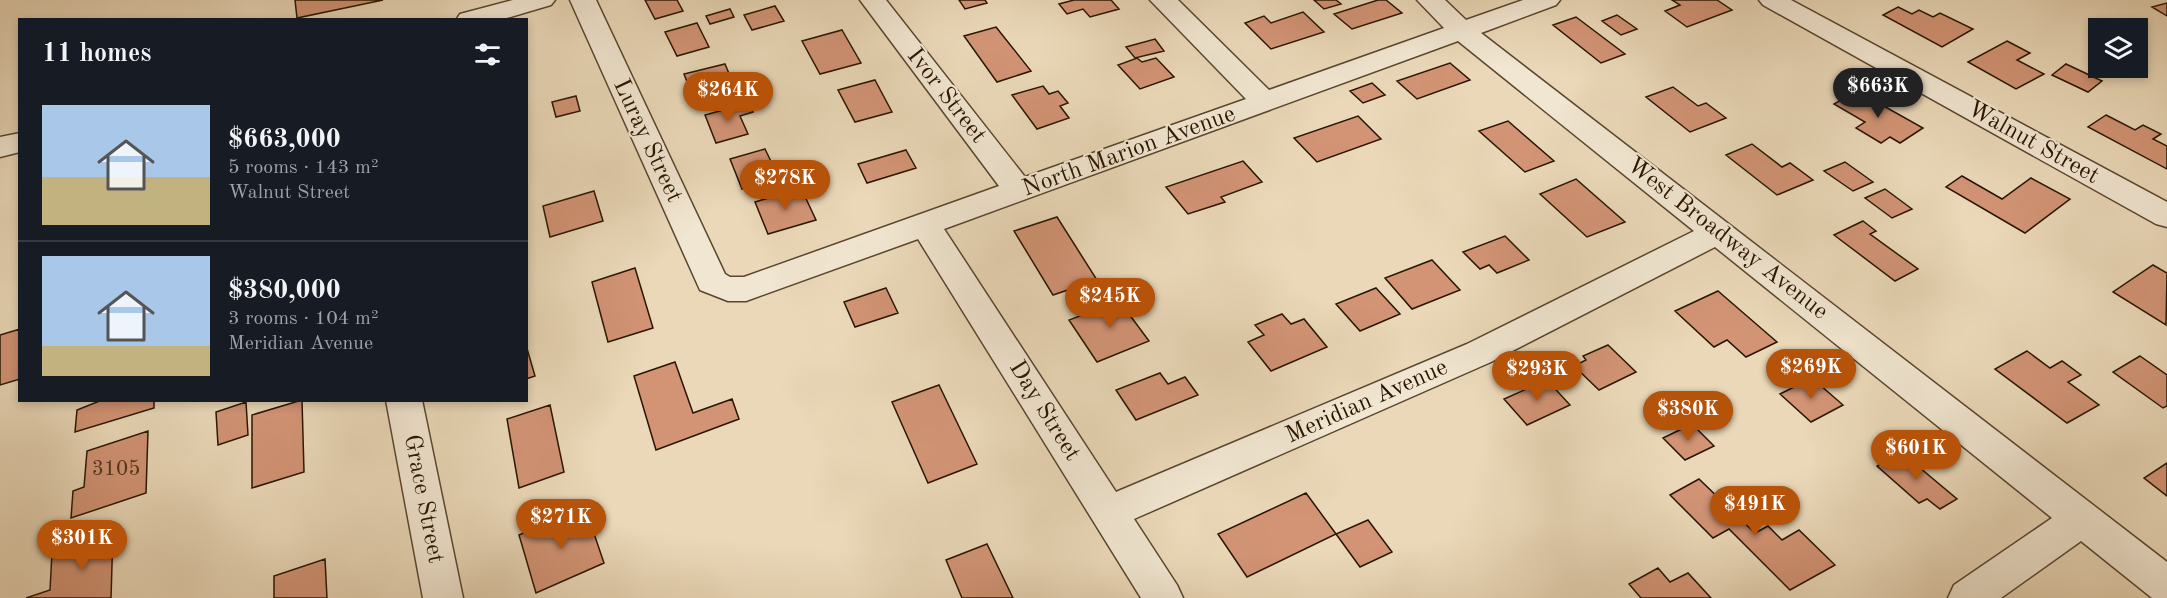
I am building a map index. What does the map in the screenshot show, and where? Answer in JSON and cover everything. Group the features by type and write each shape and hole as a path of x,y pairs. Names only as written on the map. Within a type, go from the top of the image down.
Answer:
{"street":[{"path":"476,18 542,0"},
{"name":"Luray Street","path":"583,0 712,282"},
{"name":"Ivor Street","path":"873,0 1019,191"},
{"path":"1163,0 1266,103"},
{"name":"West Broadway Avenue","path":"1430,0 1462,31 2167,586"},
{"name":"North Marion Avenue","path":"712,282 721,288 734,291 746,289 1546,0"},
{"name":"Walnut Street","path":"1772,0 2167,216"},
{"path":"0,147 18,142"},
{"name":"Day Street","path":"925,225 1163,598"},
{"name":"Meridian Avenue","path":"1108,513 1479,353 1718,232"},
{"name":"Grace Street","path":"404,402 443,598"},
{"path":"1968,598 2082,519"}],"building":[{"path":"295,0 383,0 297,18"},
{"path":"645,0 677,0 683,11 655,19"},
{"path":"959,0 985,0 987,3 965,9"},
{"path":"1074,0 1111,0 1119,9 1090,17 1083,9 1067,14 1059,4"},
{"path":"1314,0 1336,0 1341,4 1324,9"},
{"path":"1378,0 1386,0 1402,13 1352,29 1334,14"},
{"path":"1672,0 1717,0 1732,10 1687,27 1665,11 1680,5"},
{"path":"2167,3 2167,16 2152,7"},
{"path":"775,6 784,21 752,30 744,15"},
{"path":"1898,7 1912,14 1919,10 1933,17 1940,13 1973,29 1942,47 1883,15"},
{"path":"730,9 734,17 710,24 706,16"},
{"path":"1303,12 1324,32 1271,49 1245,23 1264,16 1271,23"},
{"path":"1617,15 1637,29 1621,35 1602,21"},
{"path":"1576,17 1625,54 1601,63 1553,25"},
{"path":"697,23 709,47 677,56 665,32"},
{"path":"996,27 1031,71 997,82 964,36"},
{"path":"842,30 861,63 820,74 802,41"},
{"path":"1155,39 1164,51 1135,58 1126,47"},
{"path":"2007,41 2030,53 2017,60 2044,74 2016,89 1968,62"},
{"path":"1137,58 1142,62 1156,58 1174,77 1140,89 1118,65"},
{"path":"1450,63 1470,80 1417,99 1397,81"},
{"path":"725,64 730,76 722,78 727,90 694,99 684,74"},
{"path":"2066,64 2088,74 2088,78 2102,81 2088,92 2052,75"},
{"path":"875,80 892,112 855,122 838,90"},
{"path":"1372,83 1385,95 1363,103 1350,91"},
{"path":"1043,86 1049,94 1058,91 1068,103 1060,106 1069,118 1037,129 1012,95"},
{"path":"1673,87 1698,106 1706,103 1726,118 1690,132 1646,97"},
{"path":"1857,91 1923,128 1900,143 1890,137 1881,143 1856,128 1865,122 1834,104"},
{"path":"576,96 580,111 556,117 552,102"},
{"path":"749,103 753,112 740,116 748,134 716,143 705,115"},
{"path":"2106,115 2135,130 2143,125 2161,134 2153,139 2167,146 2167,169 2088,127"},
{"path":"1358,116 1381,139 1317,162 1294,138"},
{"path":"1508,121 1554,161 1525,172 1479,131"},
{"path":"1752,144 1782,167 1790,163 1813,180 1777,195 1726,155"},
{"path":"765,149 779,178 742,189 730,159"},
{"path":"906,150 916,168 867,183 858,164"},
{"path":"1243,161 1262,182 1221,197 1225,202 1188,214 1166,187"},
{"path":"1845,162 1873,182 1853,191 1824,171"},
{"path":"1962,176 2002,199 2031,178 2070,199 2025,233 1946,187"},
{"path":"1576,179 1625,222 1587,237 1540,194"},
{"path":"801,188 816,220 768,234 755,202"},
{"path":"1885,189 1912,209 1892,218 1865,198"},
{"path":"594,191 603,221 550,237 543,206"},
{"path":"1057,217 1097,280 1053,295 1014,231"},
{"path":"1863,221 1876,231 1870,234 1918,269 1895,281 1834,235"},
{"path":"1505,236 1529,260 1497,273 1489,265 1480,269 1463,252"},
{"path":"1432,260 1460,290 1412,309 1385,278"},
{"path":"2153,265 2167,273 2166,325 2113,292"},
{"path":"635,268 653,328 608,342 592,282"},
{"path":"886,288 898,313 855,327 844,302"},
{"path":"1376,288 1400,314 1360,331 1336,304"},
{"path":"1718,291 1777,342 1746,357 1727,340 1714,347 1675,311"},
{"path":"1132,296 1142,309 1129,314 1149,341 1097,362 1069,320"},
{"path":"1282,314 1291,324 1304,319 1327,347 1271,371 1248,342 1264,335 1255,325"},
{"path":"18,330 18,380 0,385 0,335"},
{"path":"1608,345 1636,372 1599,390 1574,366 1586,360 1583,356"},
{"path":"2027,351 2050,368 2062,361 2081,375 2068,382 2099,405 2067,423 1995,369"},
{"path":"528,352 535,376 528,378"},
{"path":"2140,356 2167,375 2167,406 2163,408 2113,372"},
{"path":"675,362 693,413 732,399 739,419 656,450 634,376"},
{"path":"1160,373 1168,384 1185,377 1198,395 1136,420 1116,390"},
{"path":"1812,378 1843,405 1811,422 1780,394"},
{"path":"1547,380 1570,405 1527,425 1504,399"},
{"path":"939,385 977,464 928,483 892,402"},
{"path":"97,402 154,402 154,408 75,432 77,410"},
{"path":"246,402 248,435 218,445 216,412"},
{"path":"302,402 304,472 252,488 252,415"},
{"path":"550,405 564,472 519,488 507,419"},
{"path":"1692,424 1714,446 1685,460 1663,438"},
{"path":"148,431 146,493 71,518 73,491 84,487 87,451"},
{"path":"1901,452 1957,499 1940,509 1927,499 1919,503 1877,466"},
{"path":"2167,463 2167,496 2144,478"},
{"path":"1699,479 1755,533 1768,526 1782,540 1799,530 1835,565 1790,590 1729,529 1713,538 1670,495"},
{"path":"1306,493 1336,534 1247,577 1218,534"},
{"path":"585,507 604,563 536,593 519,535"},
{"path":"1368,520 1392,552 1360,567 1336,534"},
{"path":"113,532 111,598 26,598 50,590 52,553"},
{"path":"987,544 1013,598 962,598 946,560"},
{"path":"325,559 327,598 274,598 274,576"},
{"path":"1658,568 1670,582 1688,573 1711,598 1641,598 1629,584"}]}
